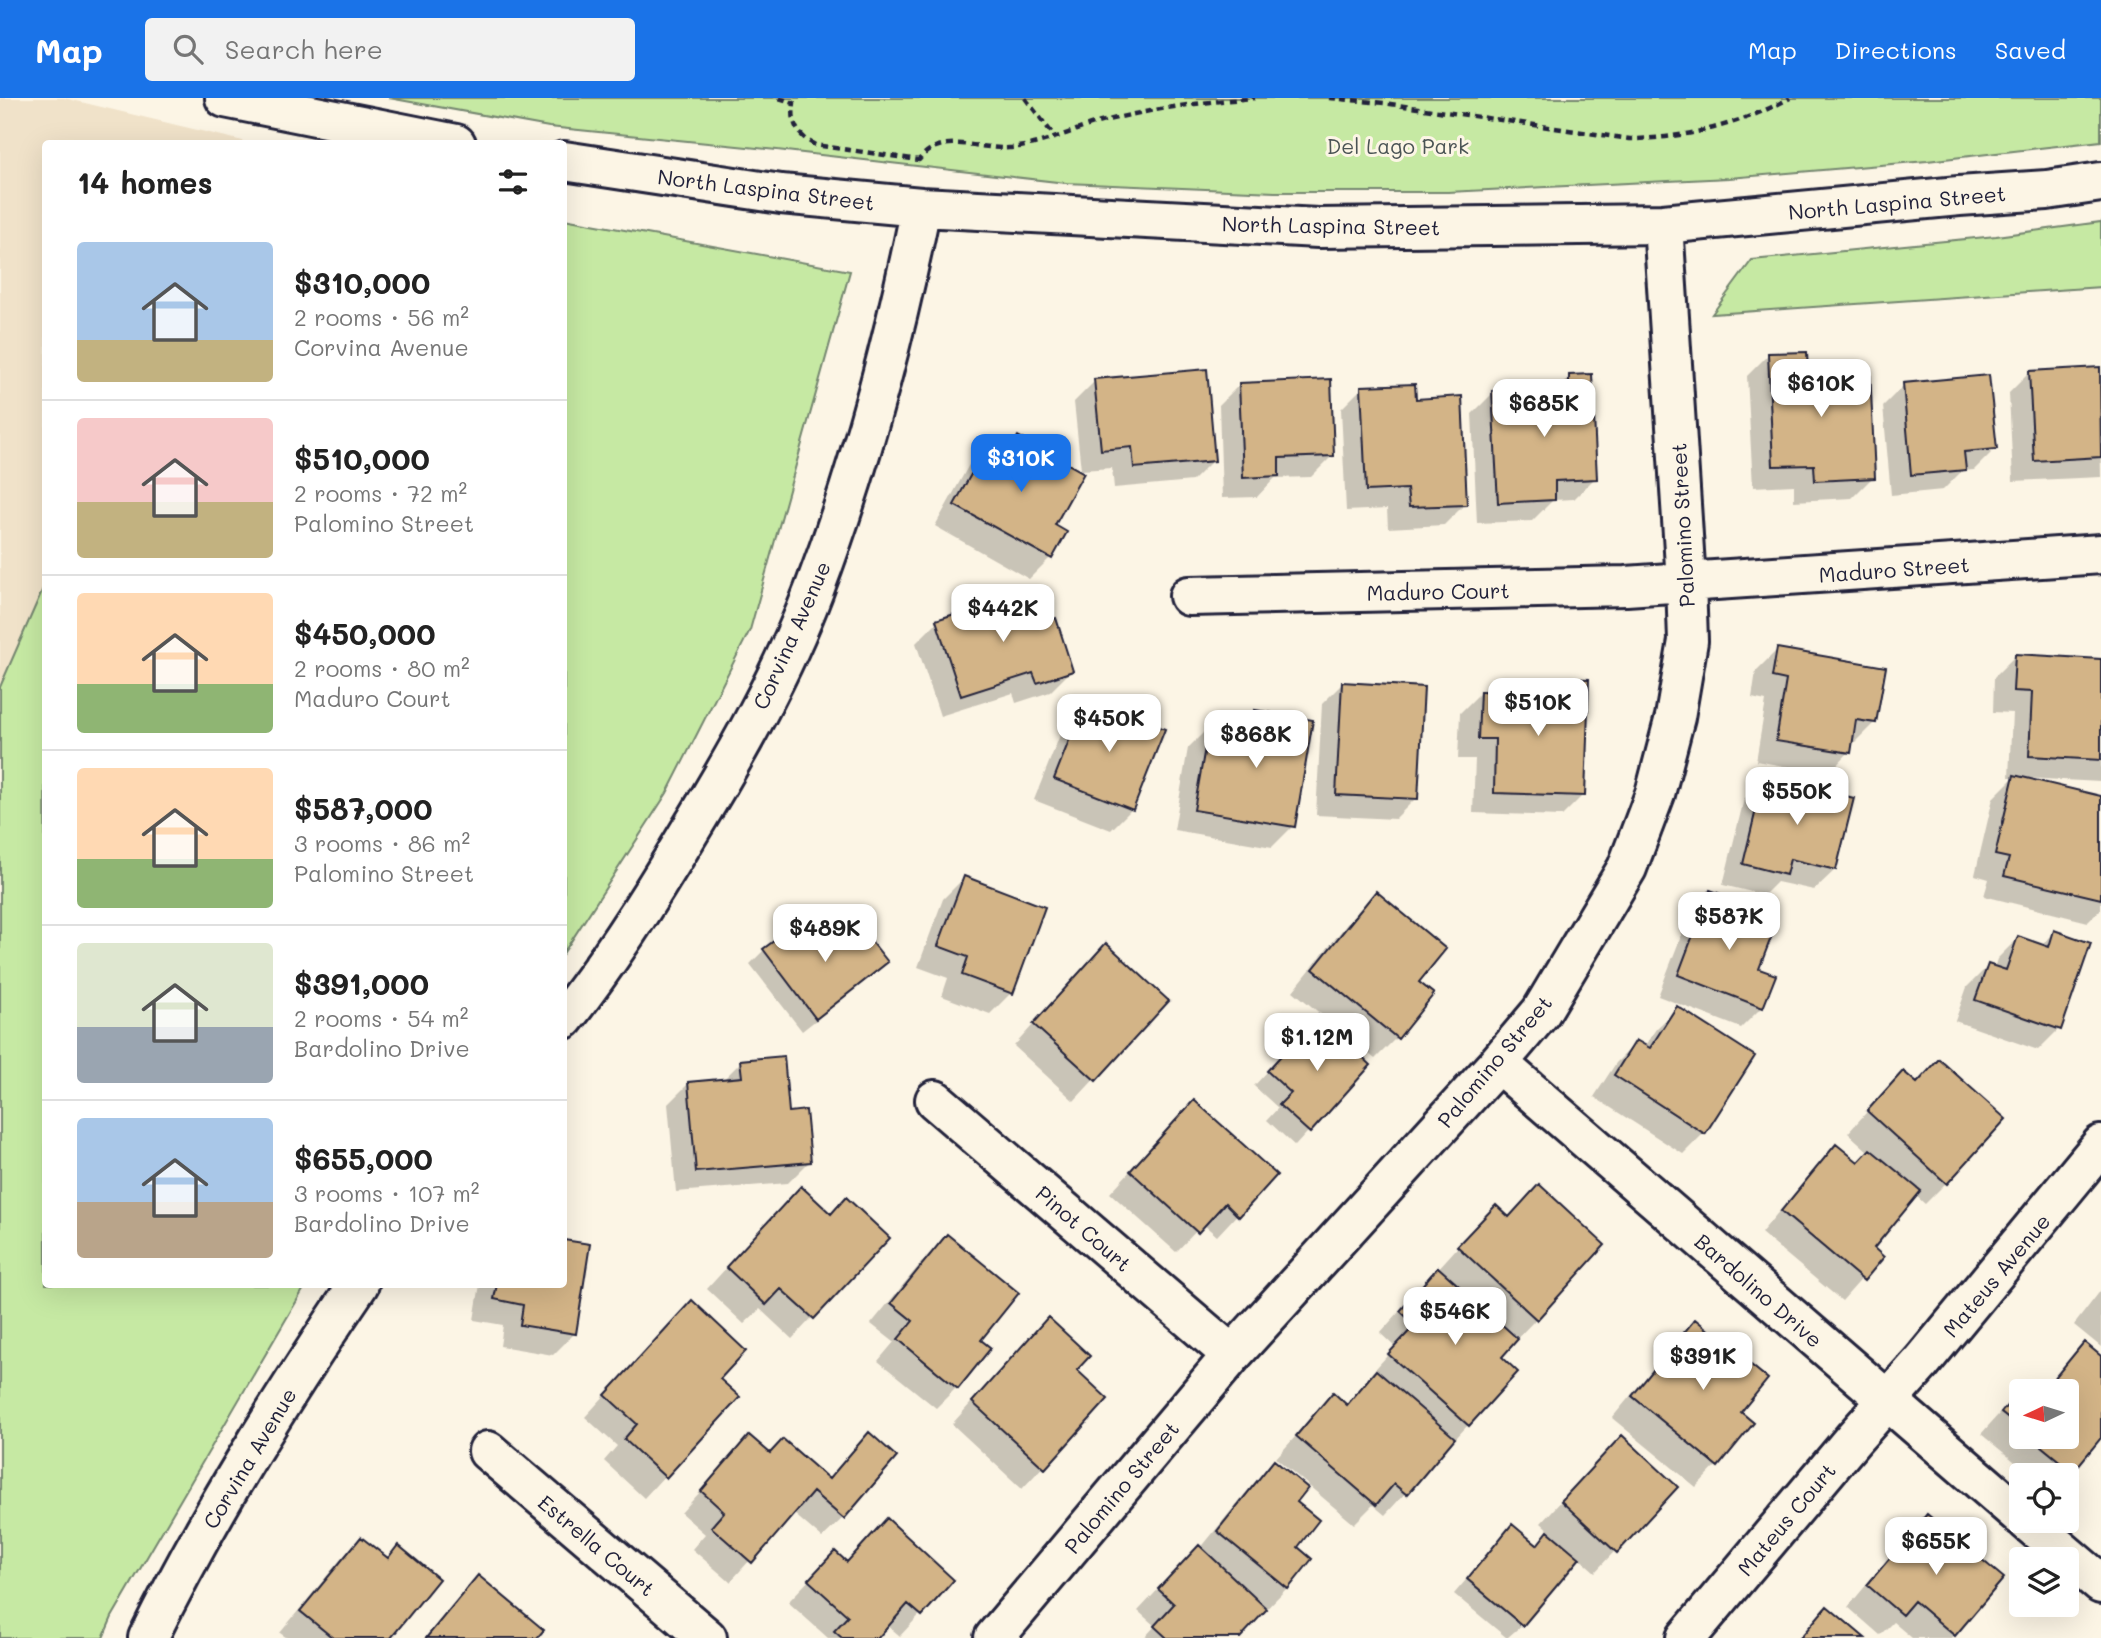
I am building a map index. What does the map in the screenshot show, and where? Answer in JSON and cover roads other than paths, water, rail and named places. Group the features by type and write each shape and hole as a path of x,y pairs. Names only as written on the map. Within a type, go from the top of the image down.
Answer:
{"street":[{"path":"225,98 436,140"},
{"name":"North Laspina Street","path":"567,161 781,194 921,207 1318,228 1663,224 2046,190 2101,182"},
{"name":"Corvina Avenue","path":"567,1015 594,981 714,792 766,697 814,591 876,399 908,274 921,207"},
{"name":"Palomino Street","path":"994,1638 1232,1355 1498,1063 1541,1012 1628,869 1655,794 1675,717 1688,640 1663,224"},
{"name":"Maduro Street","path":"1686,582 2101,554"},
{"name":"Maduro Court","path":"1189,596 1686,582"},
{"name":"Bardolino Drive","path":"1498,1063 2009,1506"},
{"name":"Pinot Court","path":"935,1100 1232,1355"},
{"name":"Mateus Avenue","path":"1888,1402 2101,1145"},
{"name":"Corvina Avenue","path":"148,1638 215,1512 282,1400 356,1288"},
{"name":"Mateus Court","path":"1686,1638 1854,1438 1888,1402"},
{"name":"Estrella Court","path":"488,1451 707,1638"},
{"path":"2041,1533 2101,1584"}],"park label":[{"name":"Del Lago Park","path":"1398,145"}]}
